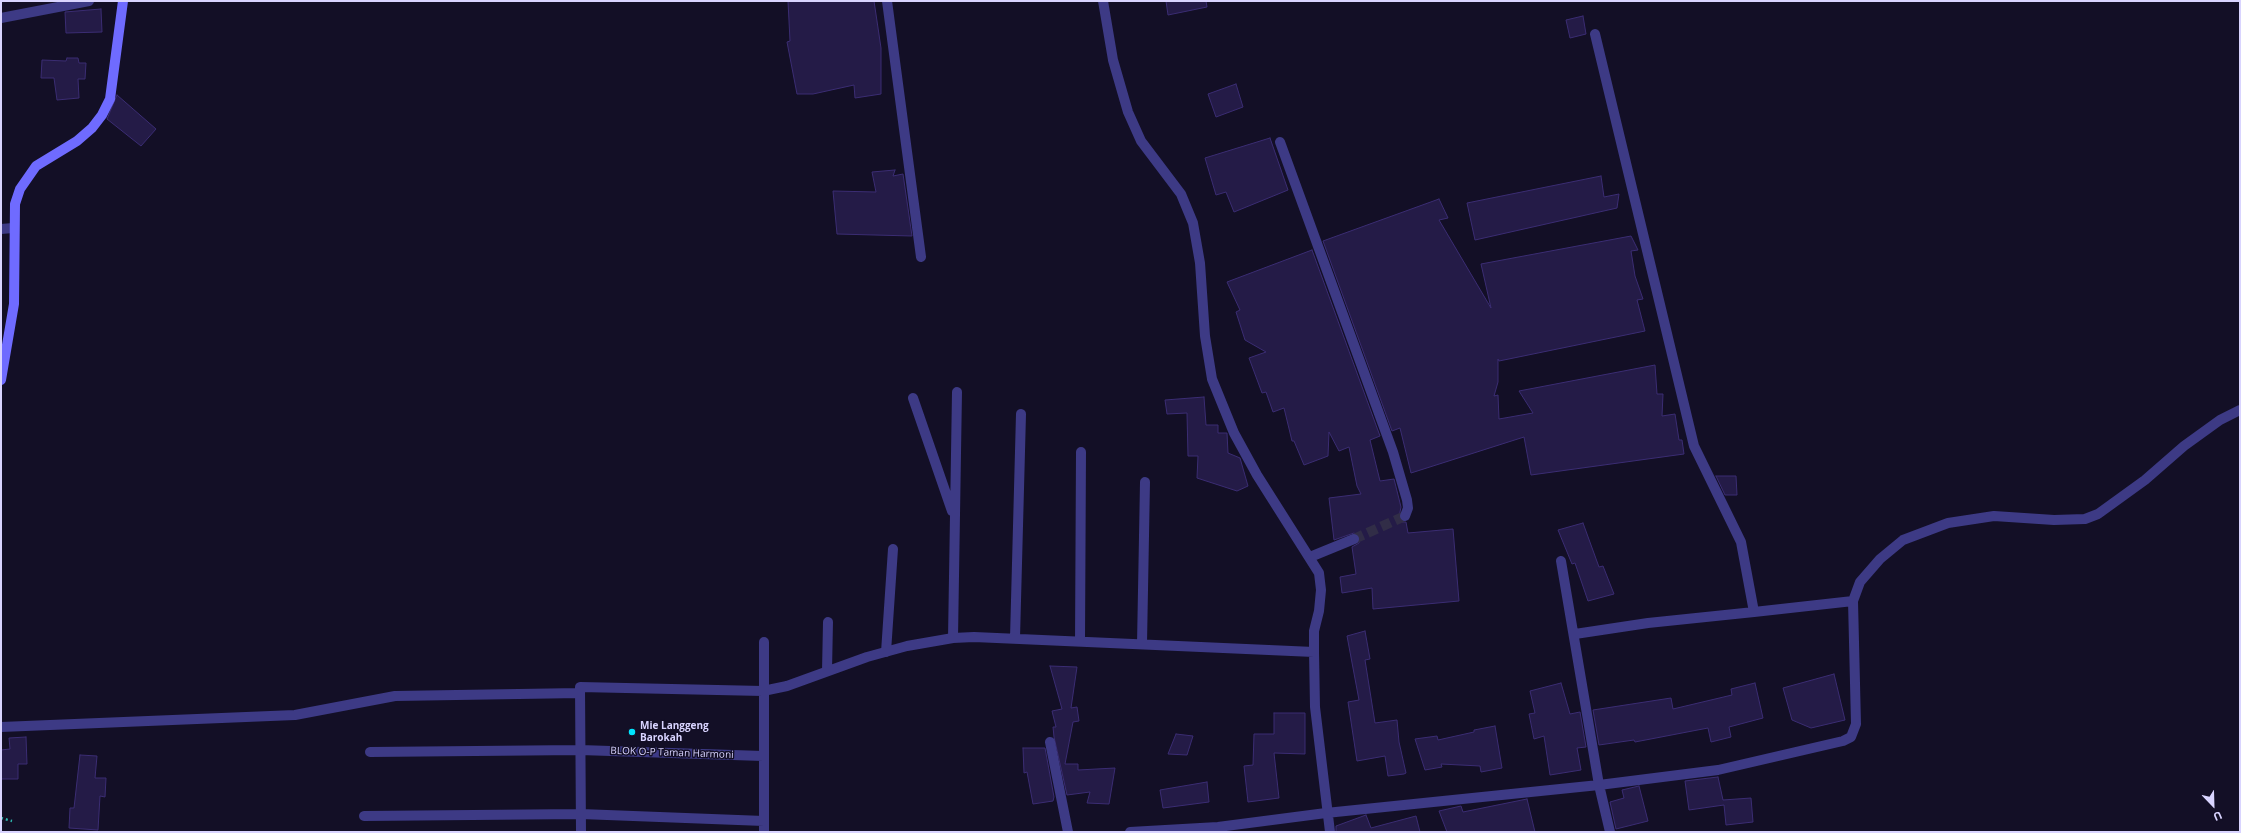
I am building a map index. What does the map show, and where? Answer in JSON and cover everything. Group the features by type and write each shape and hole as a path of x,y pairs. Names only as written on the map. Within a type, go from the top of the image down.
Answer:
{"main road":[{"path":"1,380 14,304 13,228 15,204 25,180 36,166 76,141 92,128 102,115 110,99 123,1"}],"street":[{"path":"1,18 89,1"},
{"path":"887,1 921,257"},
{"path":"1104,1 1120,87 1128,112 1141,141 1181,194 1193,223 1200,263 1205,336 1212,379 1234,433 1257,475 1319,573 1321,590 1319,611 1314,631 1315,707 1326,813 1330,832"},
{"path":"1595,34 1694,446 1741,542 1754,612"},
{"path":"1280,142 1393,452 1407,500 1408,508 1405,516"},
{"path":"1,229 13,228"},
{"path":"953,638 957,392"},
{"path":"913,398 955,518"},
{"path":"1130,832 1218,830 1326,813 1599,785 1718,770 1843,741 1850,737 1854,732 1856,724 1853,602 1860,582 1880,559 1903,540 1948,524 1994,516 2054,520 2085,519 2109,508 2184,446 2220,420 2240,410"},
{"path":"1015,638 1021,414"},
{"path":"1080,641 1081,452"},
{"path":"1142,644 1145,482"},
{"path":"1310,557 1354,539"},
{"path":"886,652 893,549"},
{"path":"1561,561 1575,634 1599,785 1610,832"},
{"path":"1575,634 1648,623 1853,602"},
{"path":"827,671 828,622"},
{"path":"581,832 580,687 763,692 788,686 827,671 907,646 953,638 1015,638 1314,652"},
{"path":"764,642 764,832"},
{"path":"1,727 295,715 325,708 395,696 580,693"},
{"path":"1050,742 1068,832"},
{"name":"BLOK O-P Taman Harmoni","path":"370,752 580,750 763,756"},
{"path":"364,816 580,814 764,821"}],"path":[{"path":"1,818 12,821"}],"building":[{"path":"788,1 874,1 881,48 881,94 855,98 854,85 813,94 797,94 787,42 790,41"},
{"path":"1166,1 1206,1 1207,7 1168,15"},
{"path":"101,9 102,32 66,33 65,12"},
{"path":"1583,16 1586,34 1570,38 1566,20"},
{"path":"67,58 78,58 79,63 86,63 85,79 78,79 79,98 57,100 54,78 41,78 42,60 66,61"},
{"path":"1236,84 1243,107 1216,117 1208,94"},
{"path":"117,95 156,129 141,146 107,119"},
{"path":"1270,138 1288,190 1234,212 1226,192 1216,195 1205,158"},
{"path":"895,170 893,176 903,174 912,236 837,234 833,191 876,192 872,172"},
{"path":"1601,176 1604,197 1619,194 1617,208 1475,240 1467,203"},
{"path":"1439,199 1448,218 1439,220 1491,308 1481,264 1631,236 1638,250 1631,251 1635,276 1643,299 1637,300 1645,331 1499,361 1498,359 1498,382 1494,396 1498,395 1499,419 1533,413 1519,391 1655,365 1657,394 1663,394 1662,416 1675,414 1679,440 1682,440 1684,454 1531,475 1524,437 1411,473 1400,428 1392,431 1323,241"},
{"path":"1312,250 1380,436 1370,440 1380,481 1394,479 1401,507 1399,517 1402,522 1406,522 1408,533 1453,529 1459,601 1373,609 1372,588 1342,593 1340,577 1356,574 1352,547 1359,543 1360,537 1354,533 1334,540 1329,498 1361,494 1357,486 1349,447 1339,451 1329,432 1328,456 1304,465 1294,441 1292,441 1284,408 1273,412 1266,392 1262,393 1249,358 1266,352 1245,340 1236,312 1240,310 1227,282"},
{"path":"1204,397 1206,425 1218,425 1218,433 1227,433 1228,453 1240,458 1248,486 1237,491 1197,478 1198,456 1188,456 1187,413 1167,414 1165,400"},
{"path":"1716,476 1736,476 1737,495 1725,495"},
{"path":"1583,523 1599,567 1603,566 1614,594 1588,601 1575,563 1572,564 1558,530"},
{"path":"1365,631 1370,659 1365,660 1375,723 1397,720 1399,742 1406,773 1404,774 1388,776 1385,756 1357,761 1348,702 1359,700 1347,636"},
{"path":"1050,666 1077,667 1071,708 1077,707 1079,721 1073,722 1065,764 1078,764 1078,770 1115,768 1109,804 1087,803 1090,792 1067,795 1054,737 1053,727 1056,727 1052,711 1062,709"},
{"path":"1834,674 1845,720 1811,728 1792,720 1783,688"},
{"path":"1561,683 1570,714 1580,712 1586,747 1577,748 1581,770 1550,775 1544,736 1534,739 1529,714 1535,713 1530,691"},
{"path":"1755,683 1763,718 1729,727 1731,737 1711,742 1708,728 1635,742 1634,740 1599,745 1593,710 1671,698 1673,709 1732,695 1731,689"},
{"path":"1274,713 1305,713 1305,754 1274,753 1279,798 1248,802 1244,766 1253,765 1254,734 1274,734"},
{"path":"1495,726 1502,768 1481,772 1480,766 1441,764 1442,767 1425,770 1415,739 1437,736 1438,740"},
{"path":"1176,734 1193,736 1187,755 1168,754"},
{"path":"26,737 27,764 18,764 18,779 1,779 1,750 10,749 9,738"},
{"path":"1023,748 1045,748 1054,797 1053,801 1033,804 1027,772 1024,773"},
{"path":"80,755 97,756 95,778 106,778 105,797 100,796 98,830 69,828 70,808 74,808"},
{"path":"1718,777 1723,800 1751,798 1753,822 1726,825 1724,805 1689,810 1685,781"},
{"path":"1207,782 1209,802 1163,808 1160,790"},
{"path":"1639,786 1648,821 1616,829 1610,802 1624,798 1622,790"},
{"path":"1527,799 1535,832 1447,832 1439,811 1461,806 1463,812"},
{"path":"1366,815 1371,828 1416,816 1420,832 1336,832 1336,826"}],"tunnel":[{"path":"1354,539 1405,516"}],"place":[{"name":"Mie Langgeng Barokah","path":"632,732"}]}
